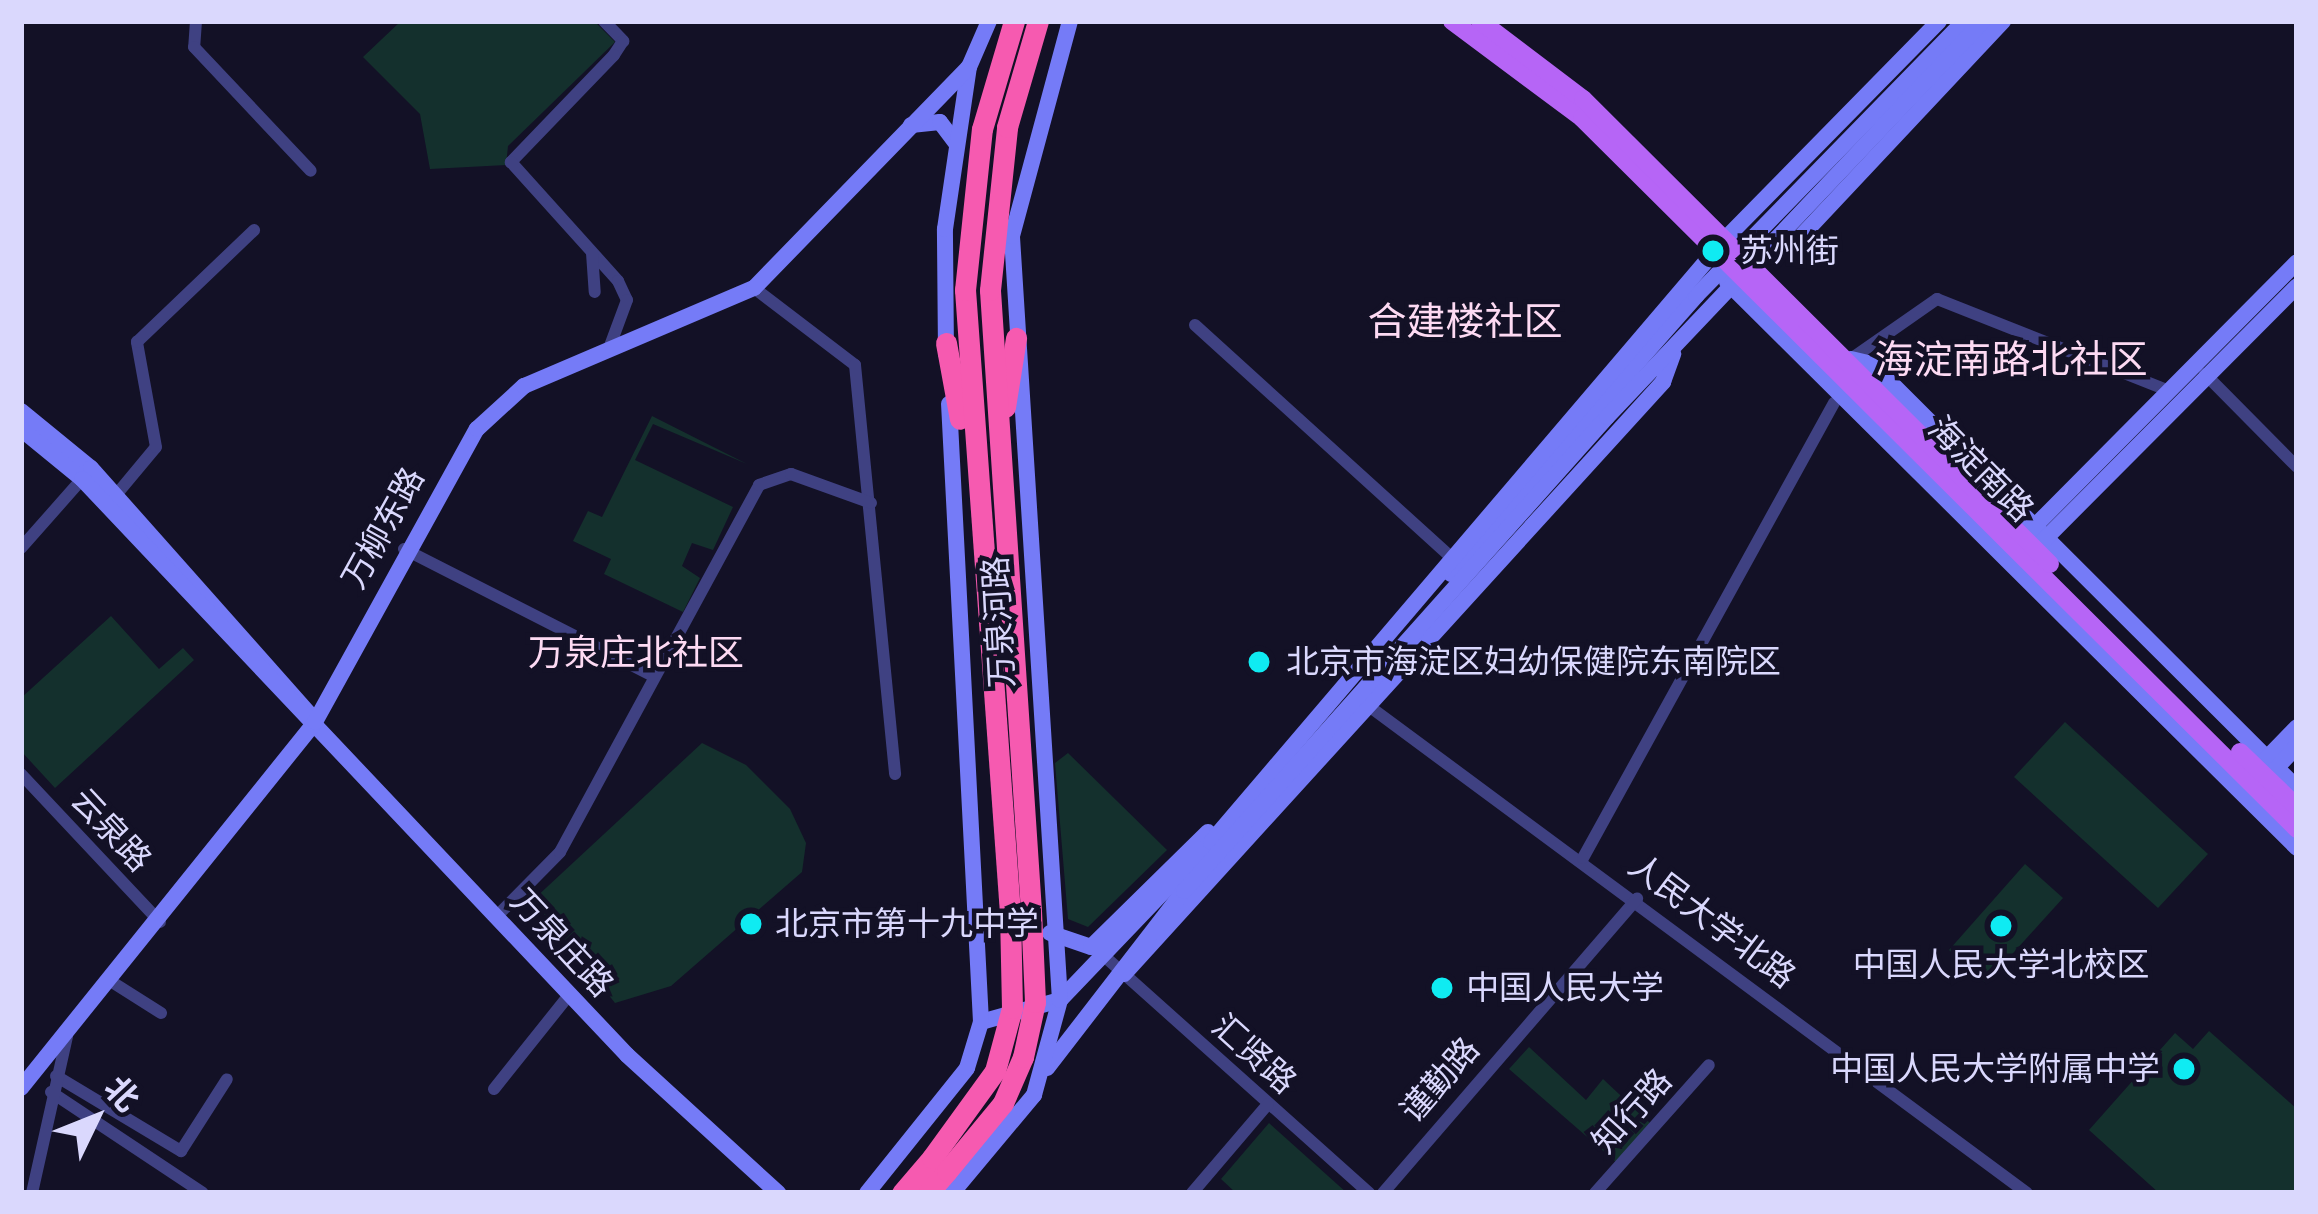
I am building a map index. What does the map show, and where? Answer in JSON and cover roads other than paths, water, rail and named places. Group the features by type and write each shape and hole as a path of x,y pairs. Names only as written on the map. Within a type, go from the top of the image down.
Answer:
{"highway":[{"name":"万泉河路","path":"928,1193 1003,1103 1023,1058 1035,1002 1020,912 975,503 968,213 1014,21"},
{"name":"万泉河路","path":"1020,912 997,454 993,209 1039,21"},
{"path":"997,454 1016,338"},
{"path":"946,343 975,503"},
{"name":"万泉河路","path":"902,1193 944,1174"}],"main road":[{"name":"海淀南路","path":"1452,21 1549,86 2030,542"},
{"name":"海淀南路","path":"1480,21 1554,73 1732,263 1851,359 2258,778 2297,829"},
{"name":"海淀南路","path":"2258,778 2297,807"}],"street":[{"path":"196,21 194,46 311,171"},
{"path":"604,21 622,41 614,55 512,162 592,252 627,300 610,346"},
{"name":"万泉河路","path":"867,1193 967,1068 981,1022 983,939 946,343 957,145 969,67 989,21"},
{"name":"万泉河路","path":"944,1174 1034,1095 1047,1068 1060,1000 1016,338 1016,214 1070,21"},
{"path":"981,1022 1060,1000 1160,867 1216,829 1732,263 1939,21"},
{"path":"1341,689 1451,557 1964,21"},
{"path":"981,1022 1047,1068 1124,974 1673,354 1732,263 1775,239 1983,21"},
{"path":"1775,239 1791,247 2003,21"},
{"name":"万柳东路","path":"21,1088 161,923 315,722 404,549 477,429 524,386 754,288 969,67"},
{"path":"910,126 940,122 957,145"},
{"path":"116,495 156,447 137,342 254,230"},
{"path":"592,252 595,292"},
{"path":"2030,542 2202,370 2291,290 2297,262"},
{"name":"海淀南路","path":"1732,263 2258,778 2297,848"},
{"path":"754,288 855,365 895,774"},
{"path":"1851,359 1937,299 2169,392"},
{"path":"1195,325 1451,557"},
{"path":"2030,542 2169,392 2202,370"},
{"path":"2202,370 2297,467"},
{"path":"1583,858 1834,403"},
{"name":"万泉庄路","path":"21,411 116,495 315,722"},
{"name":"万泉庄路","path":"21,430 82,479 569,995 778,1193"},
{"path":"496,917 560,852 652,676 772,474 872,503"},
{"path":"21,548 82,479"},
{"path":"404,549 652,676"},
{"name":"人民大学北路","path":"1365,703 1583,858 2027,1193"},
{"path":"2258,778 2297,727"},
{"path":"2258,778 2297,746"},
{"name":"云泉路","path":"21,774 161,923"},
{"name":"海淀南路","path":"2258,778 2297,788"},
{"name":"谨勤路","path":"1383,1193 1637,899"},
{"path":"983,939 1054,932 1097,951"},
{"name":"汇贤路","path":"1097,951 1370,1193"},
{"path":"112,982 161,1013"},
{"path":"494,1089 569,995"},
{"path":"32,1193 68,1032"},
{"name":"知行路","path":"1595,1193 1709,1065"},
{"path":"967,1068 1034,1095"},
{"path":"56,1076 181,1151 227,1079"},
{"path":"51,1092 203,1193"},
{"path":"1192,1193 1268,1104"}],"place":[{"name":"苏州街","path":"1713,251"},
{"name":"北京市海淀区妇幼保健院东南院区","path":"1259,662"},
{"name":"北京市第十九中学","path":"751,924"},
{"name":"中国人民大学北校区","path":"2001,926"},
{"name":"中国人民大学","path":"1442,988"},
{"name":"中国人民大学附属中学","path":"2184,1069"}],"district":[{"name":"合建楼社区","path":"1465,321"},
{"name":"海淀南路北社区","path":"2011,359"},
{"name":"万泉庄北社区","path":"636,653"}]}
